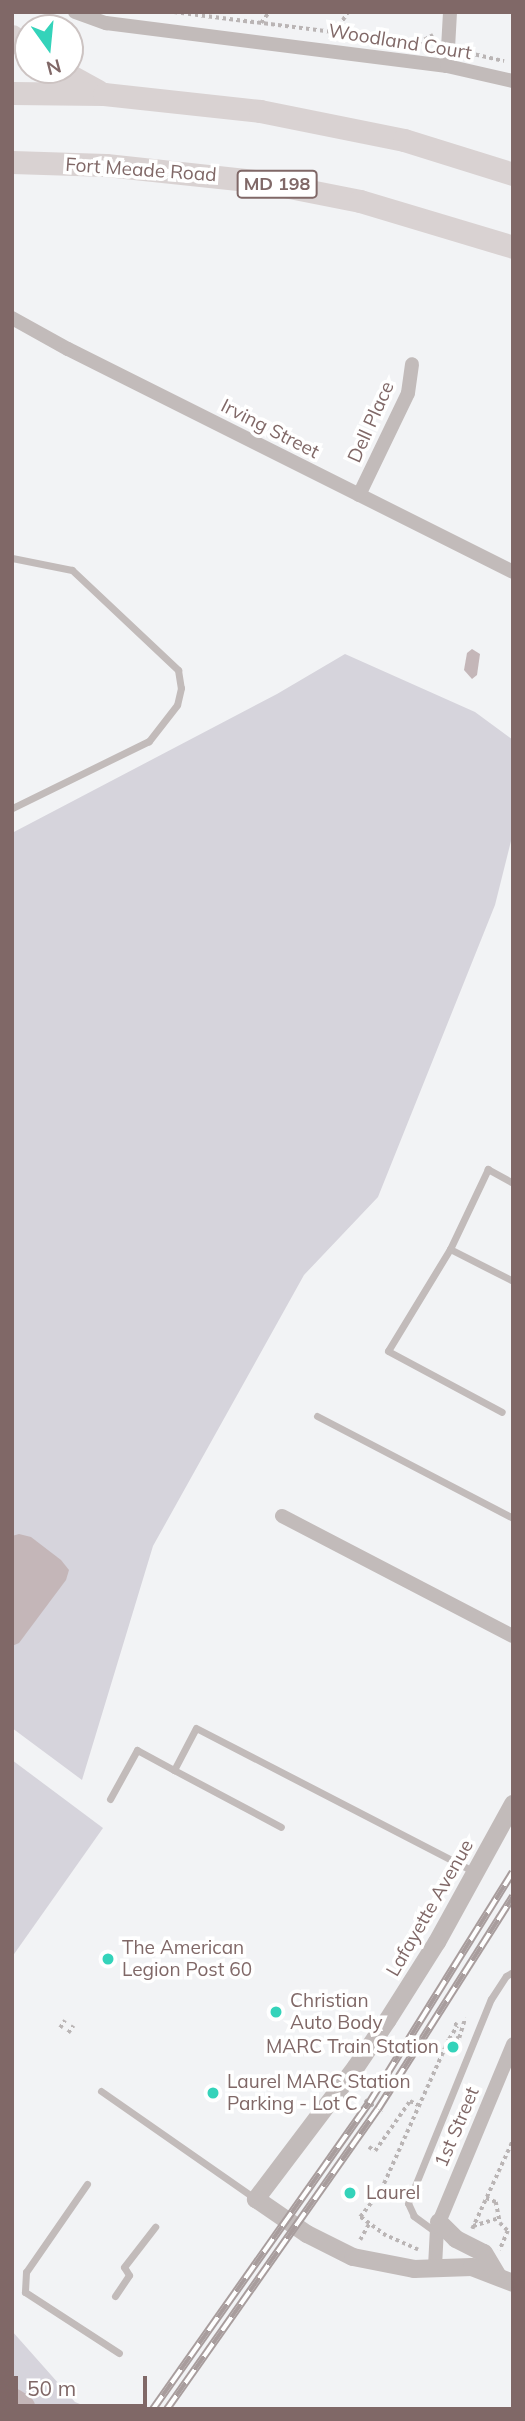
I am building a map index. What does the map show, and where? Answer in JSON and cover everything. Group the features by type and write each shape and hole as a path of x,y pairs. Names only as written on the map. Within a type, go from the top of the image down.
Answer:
{"main road":[{"path":"84,83 104,94"},
{"path":"12,93 104,94 260,111 346,126 404,140 513,174"},
{"name":"Fort Meade Road","path":"19,166 106,165 264,181 360,201 513,247"}],"street":[{"name":"Woodland Court","path":"75,12 106,23 163,32 447,66 513,81"},
{"path":"447,66 450,12"},
{"name":"Irving Street","path":"12,318 513,572"},
{"name":"Dell Place","path":"359,495 408,393 412,364"},
{"path":"282,1516 513,1636"},
{"name":"Lafayette Avenue","path":"256,2199 363,2058 437,1942 513,1804"},
{"name":"1st Street","path":"435,2267 438,2228 513,2043"},
{"path":"256,2199 307,2234 353,2258 391,2267 472,2267 505,2279"},
{"path":"438,2228 484,2253 505,2279"}],"lane":[{"path":"12,558 72,570 178,670 181,688 177,705 149,741 12,808"},
{"path":"502,1412 388,1351 450,1249 488,1170 513,1182"},
{"path":"450,1249 513,1281"},
{"path":"317,1416 513,1518"},
{"path":"174,1770 195,1728 476,1873"},
{"path":"110,1799 137,1750 281,1827"},
{"path":"438,2228 414,2216 408,2203 491,1999 506,1976 513,1972"},
{"path":"101,2091 256,2199"},
{"path":"87,2184 26,2272 25,2292 119,2353"},
{"path":"115,2296 129,2275 124,2267 155,2227"}],"path":[{"path":"174,12 418,43 426,41 435,32"},
{"path":"261,23 269,12"},
{"path":"335,33 348,12"},
{"path":"460,38 460,44 469,53 513,63"},
{"path":"449,2039 459,2038 465,2018"},
{"path":"60,2028 65,2020"},
{"path":"424,2251 386,2236 360,2217 382,2190 418,2105 457,2026 452,2022"},
{"path":"68,2033 73,2026"},
{"path":"365,2100 382,2112"},
{"path":"369,2147 375,2151 410,2101 418,2105"},
{"path":"468,2237 513,2140"},
{"path":"486,2198 498,2206 499,2218 508,2231 498,2255"},
{"path":"473,2227 499,2218"},
{"path":"358,2244 369,2224"}],"shaded area":[{"path":"472,649 480,654 477,675 472,679 464,670 467,653"},
{"path":"345,654 475,712 513,740 513,833 495,905 378,1197 304,1275 153,1546 82,1780 12,1728 12,833 277,694"},
{"path":"19,1534 31,1537 61,1560 69,1570 66,1580 19,1643 12,1646 12,1536"},
{"path":"12,1760 103,1828 12,1957"},
{"path":"12,2331 75,2402 92,2409 12,2409"}],"waterway":[{"path":"12,2404 20,2409"}],"railway":[{"path":"153,2409 369,2103 513,1872"},
{"path":"167,2409 378,2109 513,1896"}],"place":[{"name":"The American Legion Post 60","path":"108,1959"},
{"name":"Christian Auto Body","path":"276,2012"},
{"name":"MARC Train Station","path":"453,2047"},
{"name":"Laurel MARC Station Parking - Lot C","path":"213,2093"},
{"name":"Laurel","path":"350,2193"}]}
